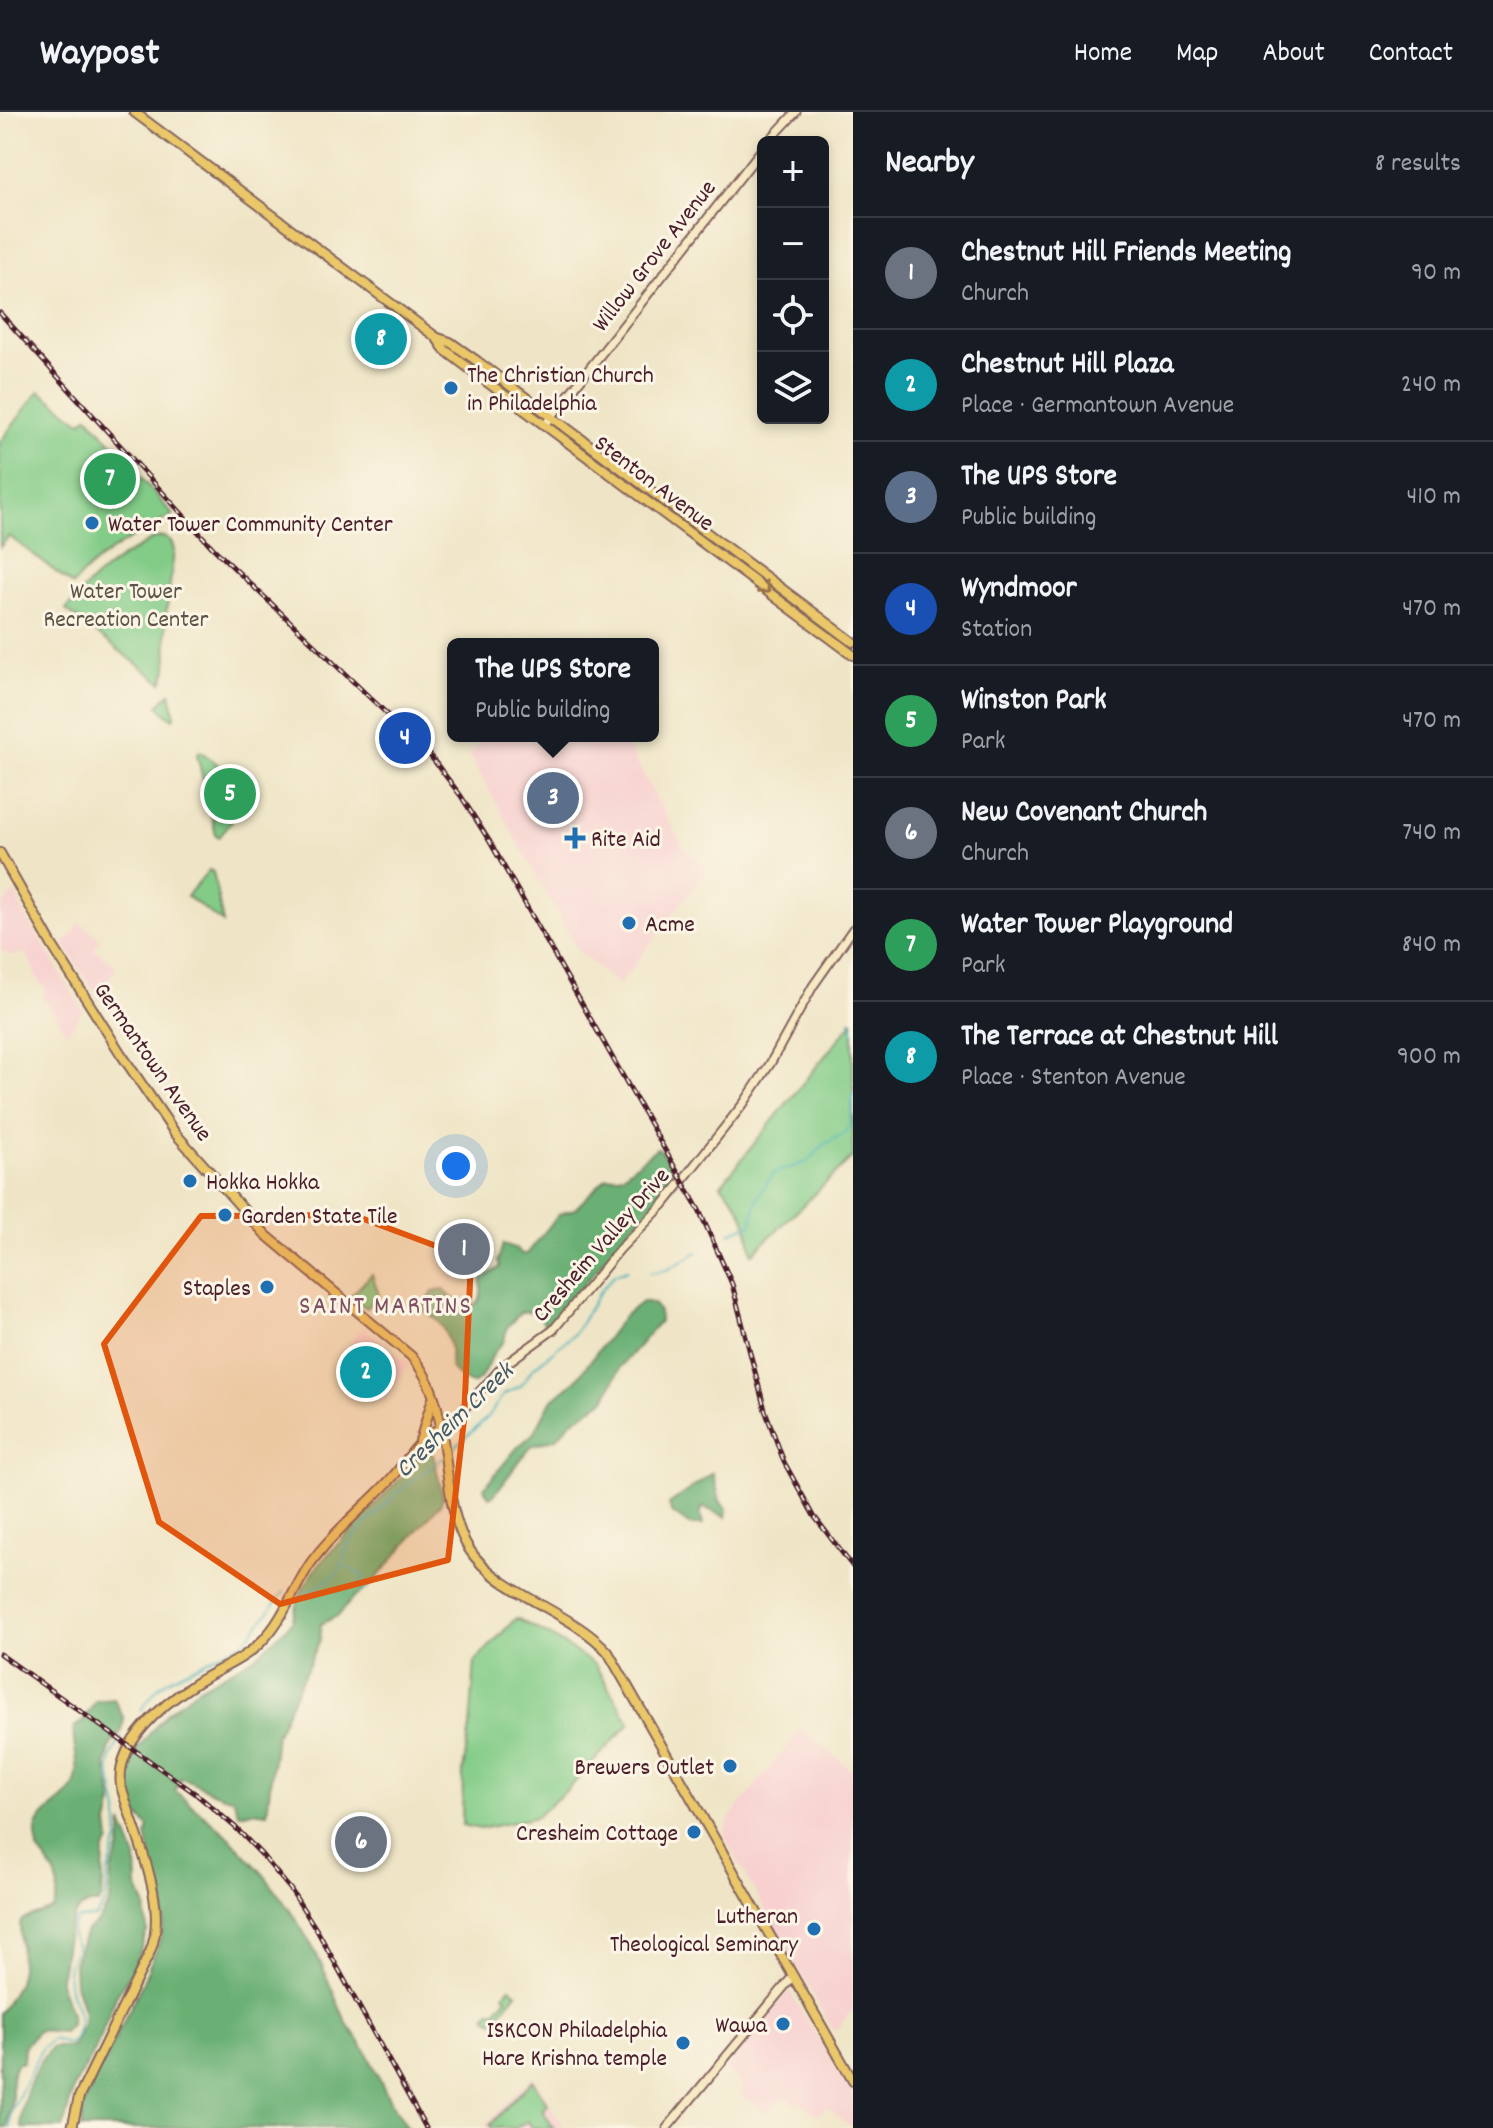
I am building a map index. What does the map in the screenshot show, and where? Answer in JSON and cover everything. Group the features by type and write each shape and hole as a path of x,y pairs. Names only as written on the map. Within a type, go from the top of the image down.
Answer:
{"main road":[{"name":"Stenton Avenue","path":"134,112 436,337 450,342 551,416 853,642"},
{"path":"774,136 796,112"},
{"name":"Willow Grove Avenue","path":"545,425 757,156"},
{"name":"Stenton Avenue","path":"436,337 445,350 853,655"},
{"name":"Germantown Avenue","path":"0,853 52,945 172,1128 270,1239 411,1356 423,1372 433,1396 459,1525 470,1550 491,1572 589,1635 608,1652 853,2081"},
{"name":"Cresheim Valley Drive","path":"72,2128 77,2102 150,1952 156,1933 153,1896 121,1786 120,1771 124,1755 148,1724 172,1701 194,1684 247,1654 262,1641 320,1551 395,1475 419,1444 462,1411 499,1369 557,1326 614,1256 680,1184 752,1092 816,981 853,929"},
{"path":"419,1444 433,1396"},
{"path":"667,2128 793,1976"}],"highlighted area":[{"path":"353,1215 471,1259 464,1420 448,1560 280,1604 159,1522 104,1344 201,1216"}],"shaded area":[{"path":"480,742 625,742 682,845 707,870 619,985 579,952 469,755"},
{"path":"12,893 16,894 20,906 83,1011 67,1033 42,996 47,992 24,952 16,956 0,949 0,910"},
{"path":"80,923 101,939 94,949 117,967 96,994 64,944"},
{"path":"363,1327 409,1364 383,1401 334,1366"},
{"name":"Lutheran Theological Seminary","path":"801,1729 853,1771 853,2009 834,2033 725,1838 731,1816"},
{"path":"789,1990 850,2090 853,2089 853,2128 826,2107 818,2115 799,2101 796,2104 790,2099 782,2099 766,2114 742,2095 741,2083 725,2069"},
{"path":"533,2076 564,2128 486,2128 485,2125"}],"green space":[{"name":"Water Tower Recreation Center","path":"39,391 81,422 88,416 173,515 106,554 73,585 9,536 0,547 0,442"},
{"name":"Water Tower Recreation Center","path":"164,537 172,543 174,551 166,616 167,669 162,683 66,610 106,569 155,538"},
{"path":"170,693 175,716 173,719 158,706"},
{"path":"200,751 254,792 219,837 197,754"},
{"path":"209,870 213,872 223,923 187,896"},
{"path":"853,1021 853,1157 752,1254 744,1216 721,1185"},
{"path":"657,1148 676,1182 620,1240 553,1323 546,1327 537,1311 521,1312 507,1327 504,1341 480,1379 472,1384 457,1375 451,1367 450,1347 444,1330 434,1317 424,1311 424,1305 433,1292 443,1289 465,1306 475,1305 480,1299 482,1279 500,1267 498,1261 503,1244 527,1254 559,1214 575,1209 606,1178 623,1175"},
{"path":"372,1274 379,1295 366,1308 351,1296"},
{"path":"642,1302 656,1307 660,1321 620,1367 605,1399 571,1422 557,1438 531,1446 494,1495 489,1497 484,1488 517,1448 534,1433 551,1401 576,1380 624,1316"},
{"path":"425,1452 433,1454 443,1497 441,1503 371,1585 352,1599 339,1615 321,1624 320,1640 276,1735 267,1813 253,1811 239,1814 233,1798 181,1778 175,1791 226,1834 264,1875 294,1916 316,1953 346,2022 366,2051 390,2101 408,2128 81,2128 89,2092 143,1982 164,1922 163,1903 146,1836 149,1828 136,1813 128,1793 126,1778 130,1757 168,1712 196,1690 258,1655 292,1622 301,1591 319,1564"},
{"path":"713,1473 720,1501 727,1510 726,1517 703,1507 700,1514 703,1525 689,1525 671,1512 669,1504"},
{"path":"516,1618 551,1636 595,1665 630,1723 568,1789 536,1817 480,1829 462,1825 463,1771 475,1662"},
{"path":"114,1699 124,1719 122,1730 110,1746 106,1764 113,1802 108,1824 110,1841 104,1852 102,1898 98,1904 80,1909 70,1924 60,1976 71,2024 64,2032 38,2030 24,2047 23,2062 16,2064 12,2074 7,2128 0,2128 0,2013 18,1983 21,1969 20,1923 23,1919 53,1909 58,1891 56,1877 38,1850 36,1831 42,1817 66,1796 75,1783 74,1727 82,1722 96,1701"},
{"path":"122,1823 136,1858 137,1886 145,1905 147,1931 134,1968 116,1996 96,2048 74,2087 63,2128 22,2128 26,2096 40,2062 53,2047 72,2047 83,2024 84,2013 75,1984 74,1964 86,1931 99,1921 110,1902 111,1871 120,1848"},
{"path":"510,1987 517,1993 493,2022 486,2016 491,2010 495,2012 507,1997 504,1994"},
{"path":"532,2080 548,2105 542,2110 554,2128 532,2128 528,2121 516,2128 492,2128 490,2125"}],"waterway":[{"name":"Cresheim Creek","path":"850,1020 853,1032"},
{"name":"Cresheim Creek","path":"730,1233 751,1224 758,1196 774,1173 807,1162 825,1144 846,1132 851,1123 853,1094"},
{"name":"Cresheim Creek","path":"650,1273 669,1269 697,1252"},
{"name":"Cresheim Creek","path":"448,1453 487,1418 504,1394 521,1386 532,1369 574,1334 601,1290 614,1275 627,1270"},
{"name":"Cresheim Creek","path":"304,1591 309,1592 340,1571 349,1542 399,1491 443,1458"},
{"path":"345,1566 363,1576 361,1584 365,1591"},
{"name":"Cresheim Creek","path":"141,1710 168,1680 242,1643 284,1592"},
{"name":"Cresheim Creek","path":"10,2128 11,2112 42,2048 53,2039 67,2044 73,2042 78,2030 78,2011 68,1978 77,1948 72,1930 77,1919 96,1917 106,1901 108,1872 118,1840 118,1812 109,1768 111,1756 122,1737"}],"railway":[{"path":"0,313 213,548 428,753 461,796 699,1210 732,1284 765,1410 784,1462 814,1516 853,1567"},
{"path":"0,1654 196,1794 262,1855 291,1890 318,1932 426,2128"}],"place":[{"name":"The Terrace at Chestnut Hill","path":"381,339"},
{"name":"The Christian Church in Philadelphia","path":"451,388"},
{"name":"Water Tower Playground","path":"110,479"},
{"name":"Water Tower Community Center","path":"92,523"},
{"name":"Wyndmoor","path":"405,738"},
{"name":"Winston Park","path":"230,794"},
{"name":"The UPS Store","path":"553,798"},
{"name":"Rite Aid","path":"575,838"},
{"name":"Acme","path":"629,923"},
{"name":"Hokka Hokka","path":"190,1181"},
{"name":"Garden State Tile","path":"225,1215"},
{"name":"Chestnut Hill Friends Meeting","path":"464,1249"},
{"name":"Staples","path":"267,1287"},
{"name":"Chestnut Hill Plaza","path":"366,1372"},
{"name":"Brewers Outlet","path":"730,1766"},
{"name":"Cresheim Cottage","path":"694,1832"},
{"name":"New Covenant Church","path":"361,1842"},
{"name":"Lutheran Theological Seminary","path":"814,1929"},
{"name":"Wawa","path":"783,2024"},
{"name":"ISKCON Philadelphia Hare Krishna temple","path":"683,2043"}],"district":[{"name":"SAINT MARTINS","path":"386,1304"}]}
